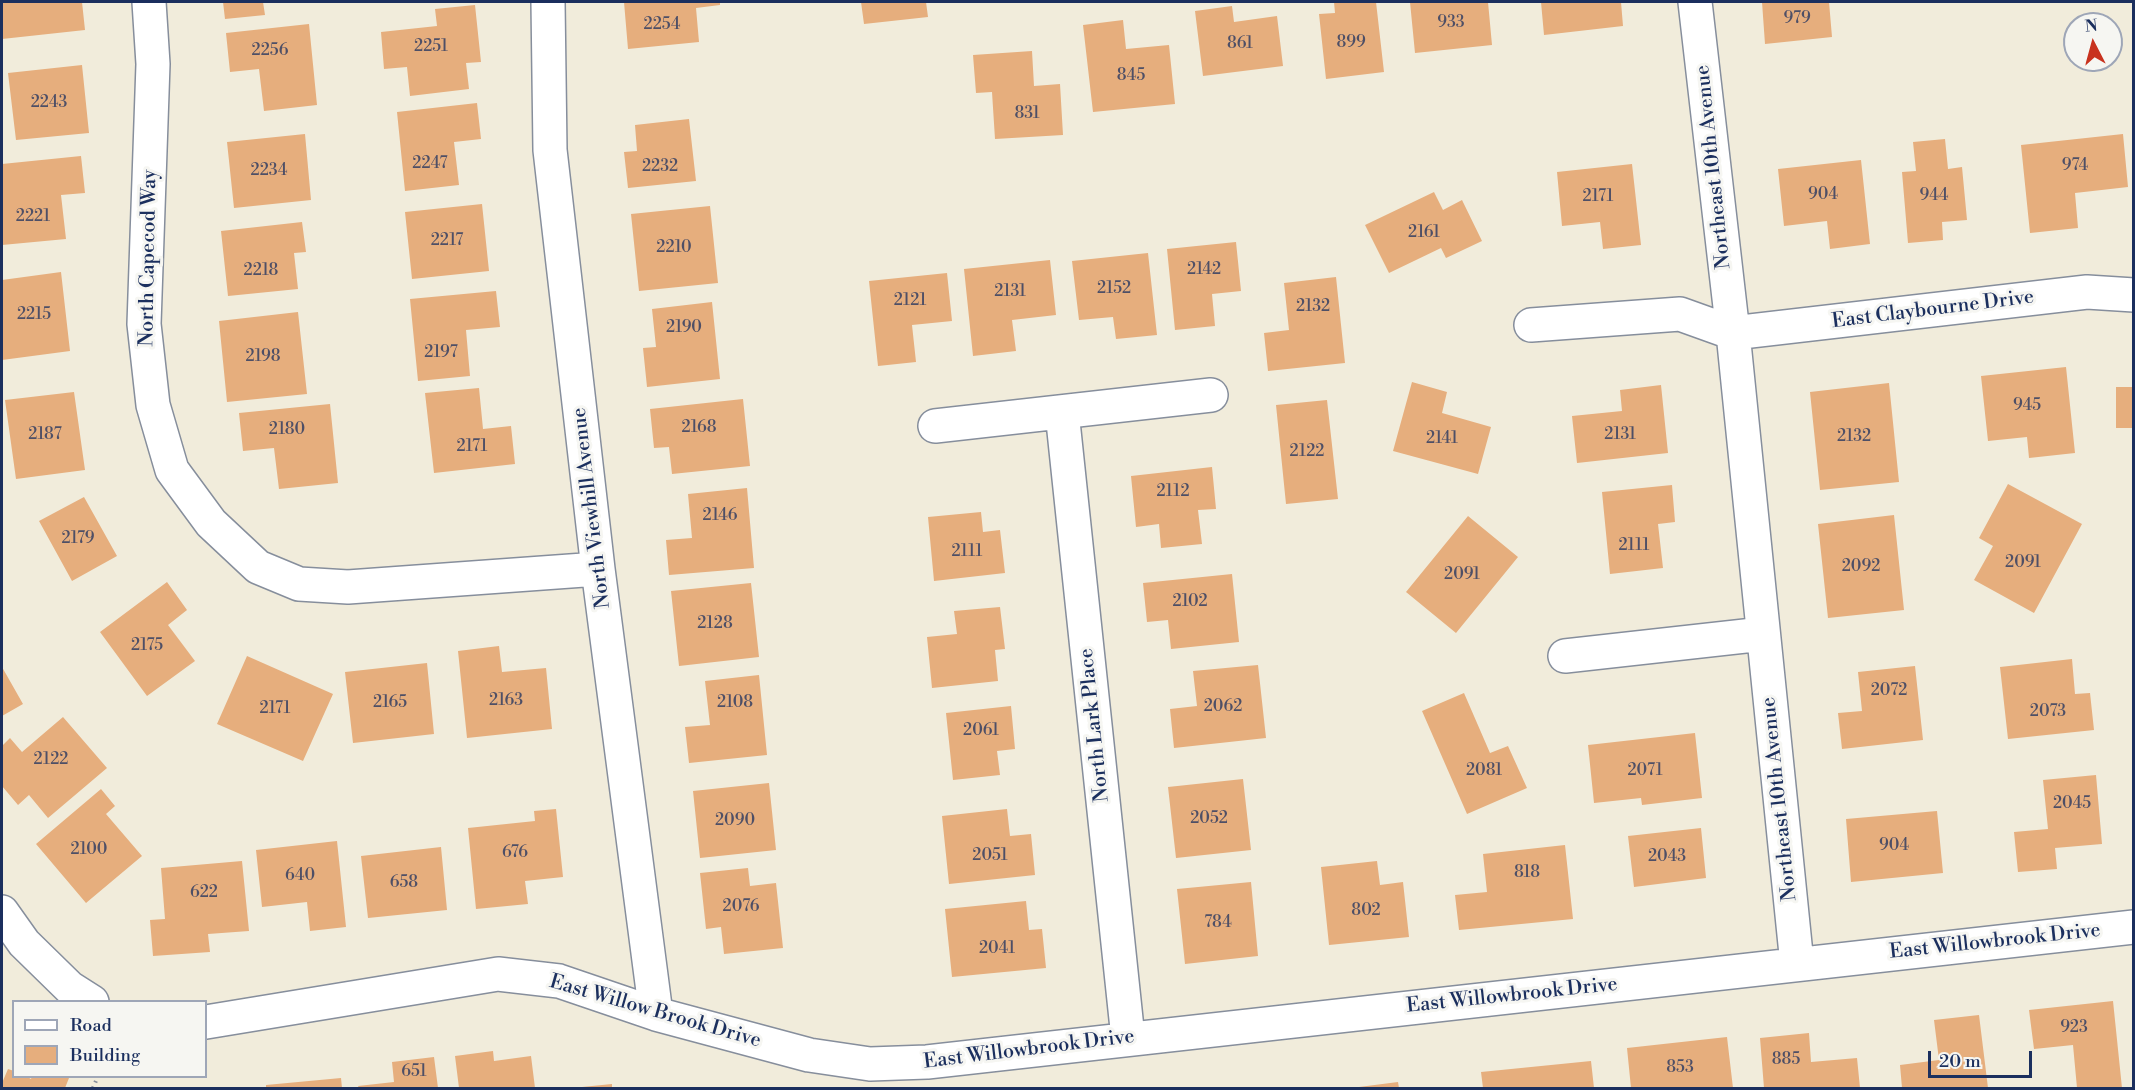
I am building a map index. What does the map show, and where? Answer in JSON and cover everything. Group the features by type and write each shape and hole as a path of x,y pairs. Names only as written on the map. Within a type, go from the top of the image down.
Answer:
{"street":[{"name":"North Capecod Way","path":"150,2 153,64 144,324 153,405 172,470 211,523 258,567 299,584 348,587 598,569"},
{"name":"North Viewhill Avenue","path":"548,2 550,150 598,569 656,1014"},
{"name":"Northeast 10th Avenue","path":"1695,2 1733,333 1797,964"},
{"name":"East Claybourne Drive","path":"1733,333 2088,292 2133,295"},
{"path":"1531,325 1680,314 1733,333"},
{"path":"935,426 1211,395"},
{"name":"North Lark Place","path":"1062,412 1128,1038"},
{"path":"1565,656 1763,634"},
{"path":"2,912 24,943 70,988 89,1000"},
{"name":"East Willowbrook Drive","path":"891,1064 927,1062 2133,927"},
{"name":"East Willow Brook Drive","path":"207,1022 498,974 559,981 656,1014 809,1055 870,1064 891,1064"}],"building":[{"path":"2,2 82,2 85,30 2,39"},
{"path":"223,2 263,2 265,15 225,19"},
{"path":"624,2 720,2 720,5 696,8 699,42 628,49"},
{"path":"861,2 926,2 928,17 864,24"},
{"path":"1334,2 1376,2 1384,72 1326,79 1319,14 1335,13"},
{"path":"1410,2 1488,2 1492,45 1415,53"},
{"path":"1541,2 1621,2 1623,26 1544,35"},
{"path":"1762,2 1829,2 1832,37 1765,44"},
{"path":"475,5 481,62 466,63 469,89 410,96 407,67 384,69 381,32 437,26 435,9"},
{"path":"1232,6 1234,22 1277,16 1283,66 1203,76 1195,11"},
{"path":"1123,20 1126,49 1169,45 1175,104 1093,112 1083,25"},
{"path":"309,24 317,105 264,111 259,69 230,72 226,33"},
{"path":"1032,51 1034,86 1060,84 1063,135 995,139 992,92 976,93 973,55"},
{"path":"82,65 89,133 16,140 8,73"},
{"path":"477,103 481,139 454,142 459,185 405,191 397,112"},
{"path":"689,119 696,181 628,188 624,152 637,151 635,125"},
{"path":"305,134 311,200 234,208 227,142"},
{"path":"2123,134 2128,187 2075,193 2078,228 2030,233 2021,145"},
{"path":"1945,139 1948,169 1962,167 1967,220 1942,222 1943,240 1908,243 1902,172 1916,171 1913,142"},
{"path":"81,156 85,193 61,195 66,239 2,245 2,164"},
{"path":"1861,160 1870,244 1830,249 1827,221 1784,226 1778,169"},
{"path":"1632,164 1641,245 1603,249 1600,222 1562,226 1557,172"},
{"path":"1434,192 1443,210 1462,200 1482,241 1446,258 1441,248 1389,273 1365,225"},
{"path":"482,204 489,271 412,279 405,212"},
{"path":"710,206 718,283 639,291 631,214"},
{"path":"302,222 306,252 294,253 298,289 228,296 221,231"},
{"path":"1236,242 1241,291 1212,294 1215,326 1175,330 1167,249"},
{"path":"1148,253 1157,335 1116,339 1113,317 1079,320 1072,261"},
{"path":"1050,260 1056,315 1012,320 1016,351 973,356 964,269"},
{"path":"61,272 70,351 2,360 2,280"},
{"path":"947,273 952,321 912,325 916,362 878,366 869,281"},
{"path":"1336,277 1345,363 1268,371 1264,333 1289,330 1284,283"},
{"path":"496,291 500,327 466,330 470,376 418,381 410,299"},
{"path":"712,302 720,379 647,387 643,348 656,347 652,309"},
{"path":"298,312 307,394 227,402 219,321"},
{"path":"2066,367 2075,453 2029,458 2027,437 1988,441 1981,376"},
{"path":"1412,382 1447,392 1442,413 1491,427 1478,474 1393,451"},
{"path":"1889,383 1899,482 1820,490 1810,392"},
{"path":"1661,385 1668,453 1577,463 1572,416 1622,411 1620,390"},
{"path":"2116,387 2134,387 2134,428 2116,428"},
{"path":"479,388 483,429 511,426 515,464 434,473 425,393"},
{"path":"74,392 85,470 16,479 5,400"},
{"path":"743,399 750,466 672,474 669,447 654,448 650,409"},
{"path":"1327,400 1338,499 1286,504 1276,405"},
{"path":"330,404 338,483 279,489 274,448 243,451 239,413"},
{"path":"1212,467 1216,509 1198,510 1202,544 1161,548 1159,524 1136,527 1131,476"},
{"path":"2008,484 2082,524 2034,613 1974,580 1993,546 1979,538"},
{"path":"1672,485 1675,522 1658,524 1663,568 1610,574 1602,492"},
{"path":"747,488 754,568 669,575 666,540 692,538 688,494"},
{"path":"84,497 117,556 72,581 39,521"},
{"path":"981,512 983,532 1000,530 1005,573 934,581 928,517"},
{"path":"1894,515 1904,610 1828,618 1818,524"},
{"path":"1468,516 1518,557 1456,633 1406,592"},
{"path":"1232,574 1239,642 1171,649 1168,620 1147,622 1143,583"},
{"path":"167,582 187,610 168,625 195,661 147,696 100,632"},
{"path":"751,583 759,657 679,666 671,591"},
{"path":"1000,607 1005,649 995,650 998,681 932,688 927,637 957,634 954,611"},
{"path":"499,646 502,672 546,668 552,729 467,738 458,651"},
{"path":"247,656 333,694 303,761 217,724"},
{"path":"2072,659 2075,694 2090,693 2094,730 2008,739 2000,667"},
{"path":"427,663 434,734 353,743 345,672"},
{"path":"1258,665 1266,738 1174,748 1170,709 1197,706 1193,671"},
{"path":"1915,666 1923,740 1842,749 1838,713 1862,711 1858,672"},
{"path":"2,667 23,704 2,716"},
{"path":"759,675 767,755 689,763 685,727 710,725 705,681"},
{"path":"1464,693 1490,753 1508,746 1527,788 1467,814 1422,711"},
{"path":"1011,706 1015,749 997,751 1000,775 953,780 946,713"},
{"path":"63,717 107,768 48,818 29,795 18,805 2,786 2,746 10,738 22,752"},
{"path":"1695,733 1702,798 1642,805 1641,798 1594,803 1588,745"},
{"path":"2096,775 2102,844 2055,848 2057,869 2018,872 2014,832 2048,829 2043,780"},
{"path":"1243,779 1251,850 1176,858 1168,787"},
{"path":"769,783 776,850 700,858 693,791"},
{"path":"101,789 115,806 106,814 142,856 86,903 36,844"},
{"path":"556,809 563,877 525,881 528,904 476,909 468,828 535,821 534,811"},
{"path":"1007,809 1010,836 1031,834 1035,875 949,884 942,816"},
{"path":"1937,811 1943,873 1851,882 1846,819"},
{"path":"1701,828 1706,878 1634,887 1628,836"},
{"path":"337,841 346,927 310,931 307,902 262,907 256,850"},
{"path":"1565,845 1573,919 1459,930 1455,895 1487,892 1483,854"},
{"path":"441,847 447,910 368,918 361,856"},
{"path":"242,861 249,931 208,934 210,952 153,956 150,920 165,919 161,868"},
{"path":"1377,861 1380,885 1403,882 1409,937 1329,945 1321,867"},
{"path":"748,868 750,886 776,883 783,948 724,954 721,927 706,929 700,873"},
{"path":"1251,882 1258,956 1185,964 1177,889"},
{"path":"1026,901 1029,930 1042,929 1046,968 952,977 945,909"},
{"path":"2113,1001 2122,1088 2077,1088 2073,1045 2034,1049 2029,1010"},
{"path":"1979,1015 1988,1088 1902,1088 1900,1065 1939,1060 1934,1020"},
{"path":"1809,1033 1811,1062 1857,1058 1860,1088 1764,1088 1760,1038"},
{"path":"1727,1037 1733,1088 1631,1088 1627,1048"},
{"path":"493,1051 494,1061 531,1056 535,1088 459,1088 455,1056"},
{"path":"434,1057 438,1088 359,1088 358,1086 394,1082 392,1062"},
{"path":"1591,1061 1594,1088 1483,1088 1481,1072"},
{"path":"8,1069 12,1070 12,1078 69,1078 65,1088 2,1088"},
{"path":"341,1078 342,1088 266,1088 266,1085"},
{"path":"1398,1082 1399,1088 1359,1088 1359,1087"},
{"path":"612,1084 612,1088 582,1087"}]}
